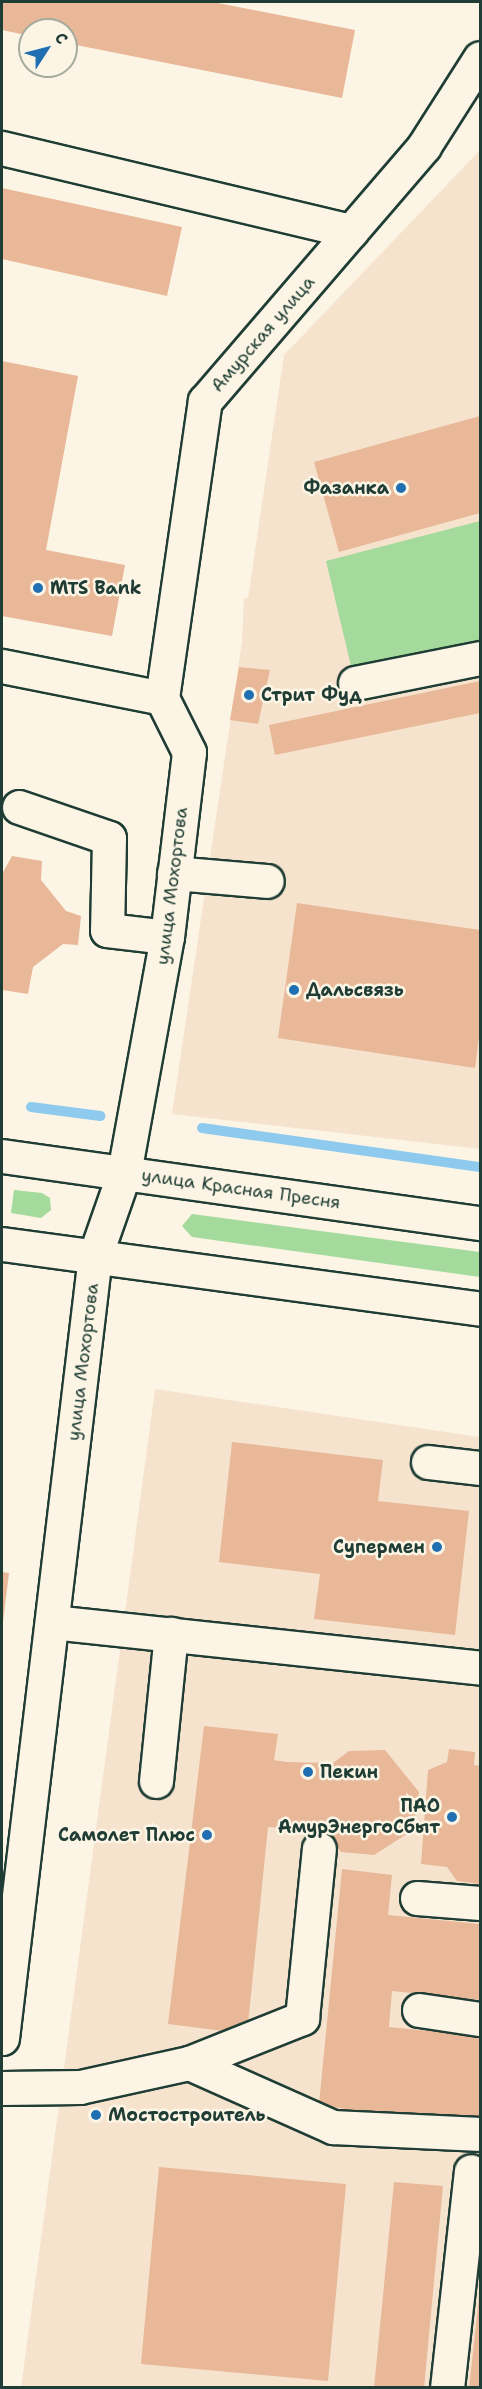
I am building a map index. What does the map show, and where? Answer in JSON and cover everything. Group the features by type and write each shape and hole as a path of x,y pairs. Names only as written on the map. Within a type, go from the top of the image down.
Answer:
{"street":[{"name":"Амурская улица","path":"162,698 205,402 424,146 480,58"},
{"path":"2,148 351,231"},
{"path":"355,683 480,658"},
{"path":"2,666 162,698"},
{"name":"улица Мохортова","path":"2,2038 95,1256 124,1173 167,937 189,752 162,698"},
{"path":"19,807 109,838 107,930 167,937"},
{"path":"174,873 267,882"},
{"name":"улица Красная Пресня","path":"2,1156 480,1223"},
{"path":"2,1245 480,1309"},
{"path":"428,1462 480,1468"},
{"path":"52,1622 480,1668"},
{"path":"156,1781 171,1634"},
{"path":"2,2088 80,2087 189,2063 302,2018 319,1849"},
{"path":"417,1898 480,1903"},
{"path":"419,2010 480,2019"},
{"path":"189,2063 333,2127 480,2134"},
{"path":"447,2388 471,2171"}],"shaded area":[{"path":"480,150 480,1149 172,1114 242,642 244,598 248,598 284,355"},
{"path":"155,1389 480,1437 480,2387 21,2388"}],"green space":[{"path":"480,521 480,653 355,683 326,561"},
{"path":"14,1190 42,1193 50,1198 51,1210 41,1218 11,1213"},
{"path":"192,1214 480,1252 480,1277 192,1237 182,1226"}],"building":[{"path":"3,2 213,2 355,30 342,98 78,45 78,18 18,18 18,33 2,30"},
{"path":"2,188 182,227 167,296 2,259"},
{"path":"2,361 78,376 46,550 125,565 112,636 2,616"},
{"name":"Фазанка","path":"480,416 480,513 339,552 314,462"},
{"name":"Стрит Фуд","path":"239,667 270,670 258,724 230,720"},
{"path":"480,681 480,713 275,755 269,725"},
{"path":"12,856 42,861 41,880 66,911 81,916 78,945 63,944 33,967 28,994 2,990 2,874"},
{"path":"297,903 480,930 480,1029 475,1068 278,1038"},
{"path":"232,1442 383,1460 378,1501 469,1511 455,1635 314,1619 320,1574 219,1562"},
{"path":"2,1572 9,1573 3,1622 2,1622"},
{"path":"204,1726 278,1734 274,1760 286,1762 333,1763 349,1751 385,1750 419,1792 413,1830 374,1855 341,1852 326,1832 268,1827 247,2034 168,2024"},
{"name":"ПАО АмурЭнергоСбыт","path":"449,1749 475,1752 474,1765 480,1766 480,1884 457,1881 447,1867 421,1864 428,1770 447,1762"},
{"path":"342,1869 392,1875 388,1915 480,1924 480,2000 392,1991 389,2027 480,2036 480,2131 464,2132 319,2104"},
{"path":"159,2167 346,2184 328,2381 141,2364"},
{"path":"394,2182 443,2186 424,2388 374,2388"},
{"path":"479,2297 480,2388 469,2388"}],"waterway":[{"path":"31,1107 100,1116"},
{"path":"202,1128 480,1167"}],"place":[{"name":"Фазанка","path":"401,488"},
{"name":"MTS Bank","path":"38,588"},
{"name":"Стрит Фуд","path":"249,695"},
{"name":"Дальсвязь","path":"294,990"},
{"name":"Cупермен","path":"437,1547"},
{"name":"Пекин","path":"308,1772"},
{"name":"ПАО АмурЭнергоСбыт","path":"452,1817"},
{"name":"Самолет Плюс","path":"207,1835"},
{"name":"Мостостроитель","path":"96,2115"}]}
